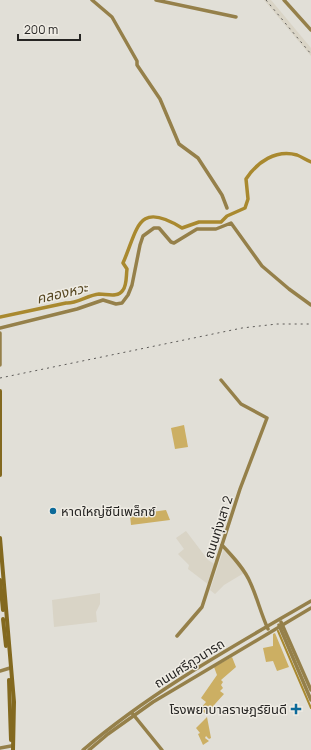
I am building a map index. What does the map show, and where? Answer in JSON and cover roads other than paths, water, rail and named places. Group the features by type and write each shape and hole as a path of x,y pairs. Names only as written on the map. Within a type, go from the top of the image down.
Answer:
{"main road":[{"path":"0,391 0,475"},
{"path":"0,538 2,586 10,668 12,749"},
{"path":"0,580 2,586"}],"street":[{"path":"92,0 112,17 137,61 137,65 160,99 180,144 198,158 222,195 227,208"},
{"path":"156,0 236,17"},
{"path":"284,0 311,30"},
{"path":"0,328 77,309 103,300 116,304 122,303 128,295 132,285 143,236 154,228 159,228 171,242 174,243 197,230 216,229 231,223 262,266 311,305"},
{"path":"0,332 0,365"},
{"name":"ถนนทุ่งเสา 2","path":"177,636 202,607 222,545 267,418 241,404 221,380"},
{"path":"222,545 237,562 250,583 270,632"},
{"name":"ถนนศรีภูวนารถ","path":"83,750 131,711 311,601"},
{"name":"ถนนศรีภูวนารถ","path":"89,750 133,715 311,608"},
{"path":"278,621 311,690"},
{"path":"281,625 311,700"},
{"path":"210,662 213,666"},
{"path":"0,671 10,668"},
{"path":"131,711 162,750"},
{"path":"0,748 12,749"}],"waterway":[{"name":"คลองหวะ","path":"0,317 70,303 99,294 118,294 123,290 126,283 127,269 123,263 136,230 141,222 148,218 156,217 167,220 182,228 199,222 221,222 227,216 245,208 248,199 246,179 261,162 275,155 282,154 297,155 311,162"},
{"path":"278,631 311,708"}],"railway":[{"path":"266,0 311,54"},
{"path":"0,378 242,328 277,324 311,324"}],"place":[{"name":"หาดใหญ่ซีนีเพล็กซ์","path":"53,511"},
{"name":"โรงพยาบาลราษฎร์ยินดี","path":"296,709"}]}
